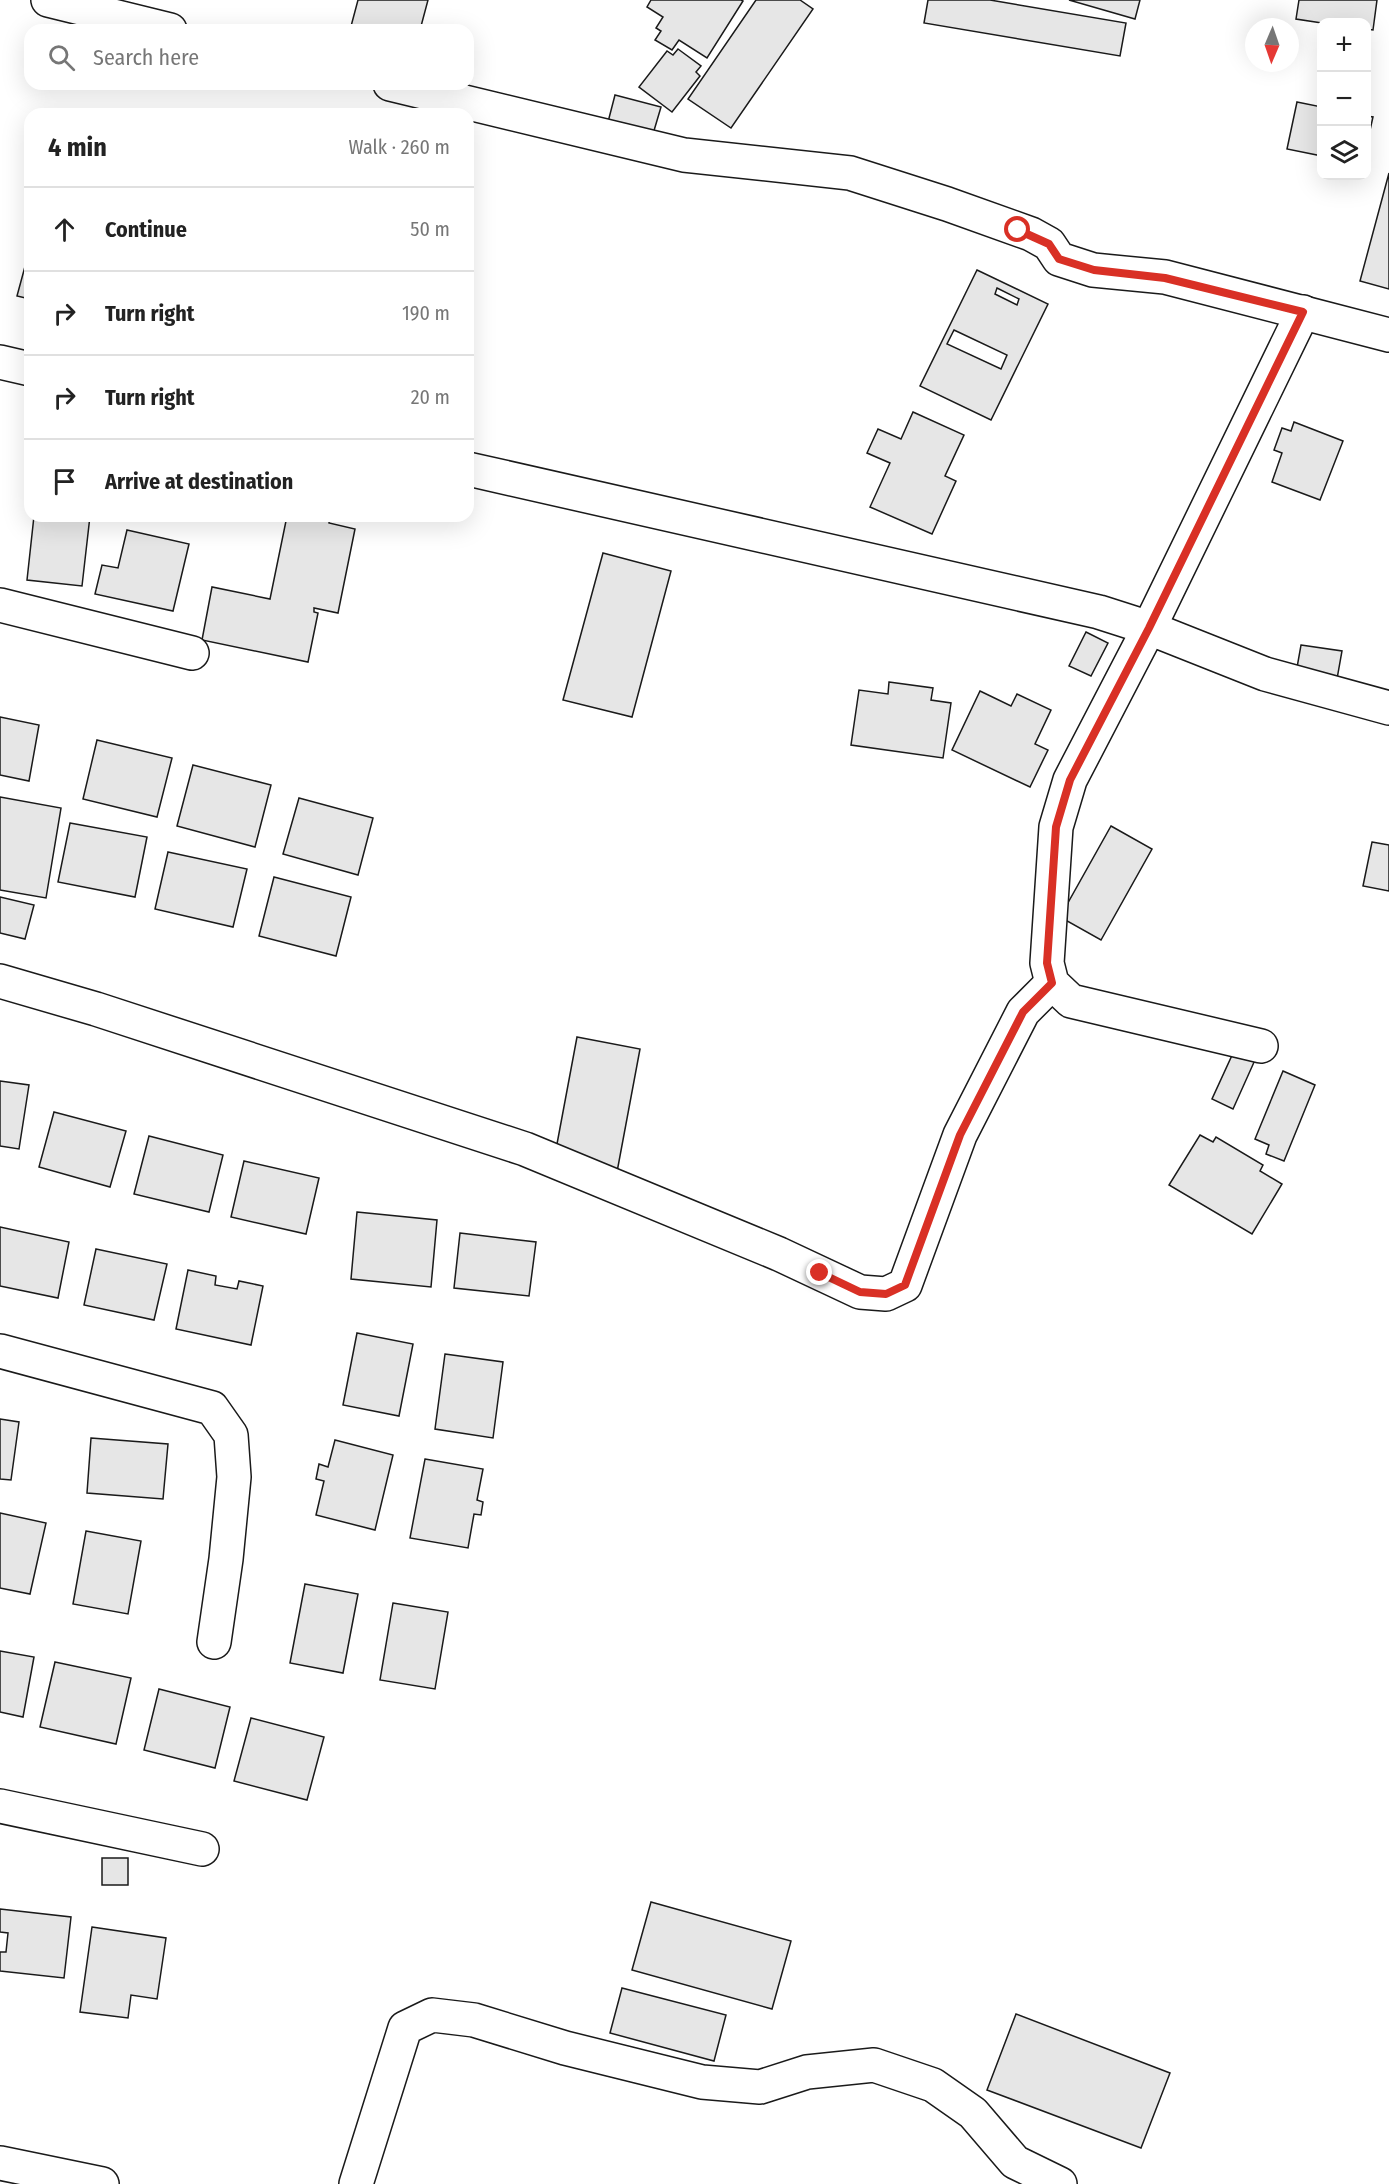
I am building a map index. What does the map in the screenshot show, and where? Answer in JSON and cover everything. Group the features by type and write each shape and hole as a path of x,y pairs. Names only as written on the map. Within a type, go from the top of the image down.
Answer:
{"street":[{"path":"48,0 146,24"},
{"path":"415,90 684,155 850,173 1031,234 1049,244 1059,259 1094,270 1165,278 1389,335"},
{"path":"1261,1046 1071,1000 1052,983 1047,963 1056,827 1070,780 1149,628 1303,312"},
{"path":"0,362 24,368"},
{"path":"474,470 1099,612 1149,628 1265,674 1389,708"},
{"path":"0,605 192,653"},
{"path":"0,981 108,1013 525,1149 779,1254 860,1292 886,1294 905,1285 960,1135 1023,1012 1052,983"},
{"path":"0,1351 212,1408 231,1435 234,1477 226,1559 214,1642"},
{"path":"0,1806 202,1849"},
{"path":"356,2184 405,2028 432,2014 474,2020 565,2048 702,2082 760,2087 807,2072 874,2065 933,2085 973,2113 1015,2162 1060,2184"},
{"path":"0,2163 102,2184"}],"building":[{"path":"358,0 428,0 422,24 352,24"},
{"path":"651,0 743,1 707,58 679,40 672,50 655,40 661,31 656,28 663,17 647,7"},
{"path":"756,0 800,0 813,9 731,128 688,99"},
{"path":"928,0 990,0 1126,23 1120,56 924,23"},
{"path":"1069,0 1140,0 1135,19"},
{"path":"1299,0 1377,0 1373,30 1371,30 1371,18 1317,18 1317,22 1296,18"},
{"path":"678,49 701,66 696,72 700,76 672,112 639,87 667,51 673,55"},
{"path":"615,95 661,107 653,134 608,122"},
{"path":"1297,102 1317,106 1317,155 1287,149"},
{"path":"1389,173 1389,289 1360,281"},
{"path":"24,270 24,298 17,296"},
{"path":"977,270 1048,304 991,420 920,386","holes":["997,288 1019,299 1017,305 995,294","954,330 1007,355 1001,369 947,344"]},
{"path":"913,412 964,435 945,476 956,481 932,534 870,507 890,463 867,453 878,429 901,439"},
{"path":"1294,422 1343,441 1320,500 1272,482 1282,453 1274,450 1282,428 1291,431"},
{"path":"33,522 89,522 82,586 27,580"},
{"path":"286,522 329,522 355,529 338,613 314,608 314,612 318,613 308,662 202,640 212,587 270,599"},
{"path":"127,530 189,544 173,611 95,594 102,565 118,568"},
{"path":"603,553 671,571 632,717 563,700"},
{"path":"1086,632 1108,643 1091,676 1069,666"},
{"path":"1301,645 1342,651 1337,679 1296,673"},
{"path":"889,682 933,688 931,700 951,703 943,758 851,745 859,690 888,694"},
{"path":"980,691 1011,706 1017,694 1051,710 1035,744 1048,750 1030,787 952,750"},
{"path":"0,717 39,725 29,781 0,775"},
{"path":"97,740 172,758 157,817 83,799"},
{"path":"193,765 271,785 255,847 177,826"},
{"path":"0,797 61,808 46,898 0,890"},
{"path":"299,798 373,818 358,875 283,854"},
{"path":"70,823 147,837 135,897 58,882"},
{"path":"1111,826 1152,849 1101,940 1060,917"},
{"path":"1372,842 1389,845 1389,891 1363,886"},
{"path":"168,852 247,869 233,927 155,909"},
{"path":"274,877 351,897 336,956 259,936"},
{"path":"0,897 34,905 25,939 0,933"},
{"path":"577,1037 640,1049 617,1172 554,1160"},
{"path":"1234,1051 1255,1060 1233,1109 1212,1099"},
{"path":"1283,1071 1315,1085 1284,1161 1266,1154 1269,1145 1255,1139"},
{"path":"0,1081 29,1085 19,1149 0,1146"},
{"path":"54,1112 126,1131 110,1187 39,1167"},
{"path":"1200,1135 1213,1142 1216,1137 1263,1165 1260,1171 1282,1184 1252,1234 1169,1185"},
{"path":"149,1136 223,1155 209,1212 134,1194"},
{"path":"244,1161 319,1178 306,1234 231,1217"},
{"path":"357,1212 437,1220 431,1287 351,1279"},
{"path":"0,1227 69,1242 58,1298 0,1286"},
{"path":"460,1233 536,1242 529,1296 454,1288"},
{"path":"96,1249 167,1264 154,1320 84,1305"},
{"path":"188,1270 216,1276 215,1285 237,1289 239,1281 263,1286 251,1345 176,1329"},
{"path":"357,1333 413,1344 399,1416 343,1405"},
{"path":"445,1354 503,1362 493,1438 435,1429"},
{"path":"0,1419 19,1422 11,1480 0,1479"},
{"path":"91,1438 168,1444 163,1499 87,1493"},
{"path":"335,1440 393,1455 375,1530 316,1515 324,1481 316,1479 319,1464 328,1467"},
{"path":"425,1459 483,1469 477,1500 483,1502 481,1515 474,1514 468,1548 410,1538"},
{"path":"0,1513 46,1523 30,1594 0,1588"},
{"path":"86,1531 141,1541 128,1614 73,1604"},
{"path":"305,1584 358,1594 343,1673 290,1663"},
{"path":"393,1603 448,1612 435,1689 380,1680"},
{"path":"0,1651 34,1657 23,1717 0,1712"},
{"path":"55,1662 131,1678 116,1744 40,1727"},
{"path":"159,1689 230,1707 215,1768 144,1750"},
{"path":"251,1718 324,1737 307,1800 234,1781"},
{"path":"102,1858 128,1858 128,1885 102,1885"},
{"path":"651,1902 791,1941 772,2009 632,1970"},
{"path":"0,1909 71,1917 64,1978 0,1971 0,1952 6,1952 8,1933 0,1932"},
{"path":"92,1927 166,1938 157,1999 131,1995 128,2018 80,2012"},
{"path":"622,1988 726,2015 714,2061 610,2033"},
{"path":"1016,2014 1170,2073 1141,2148 987,2090"}],"route":[{"path":"820,1273 860,1292 886,1294 905,1285 960,1135 1023,1012 1052,983 1047,963 1056,827 1070,780 1149,628 1303,312 1165,278 1094,270 1059,259 1049,244 1018,230"}]}
